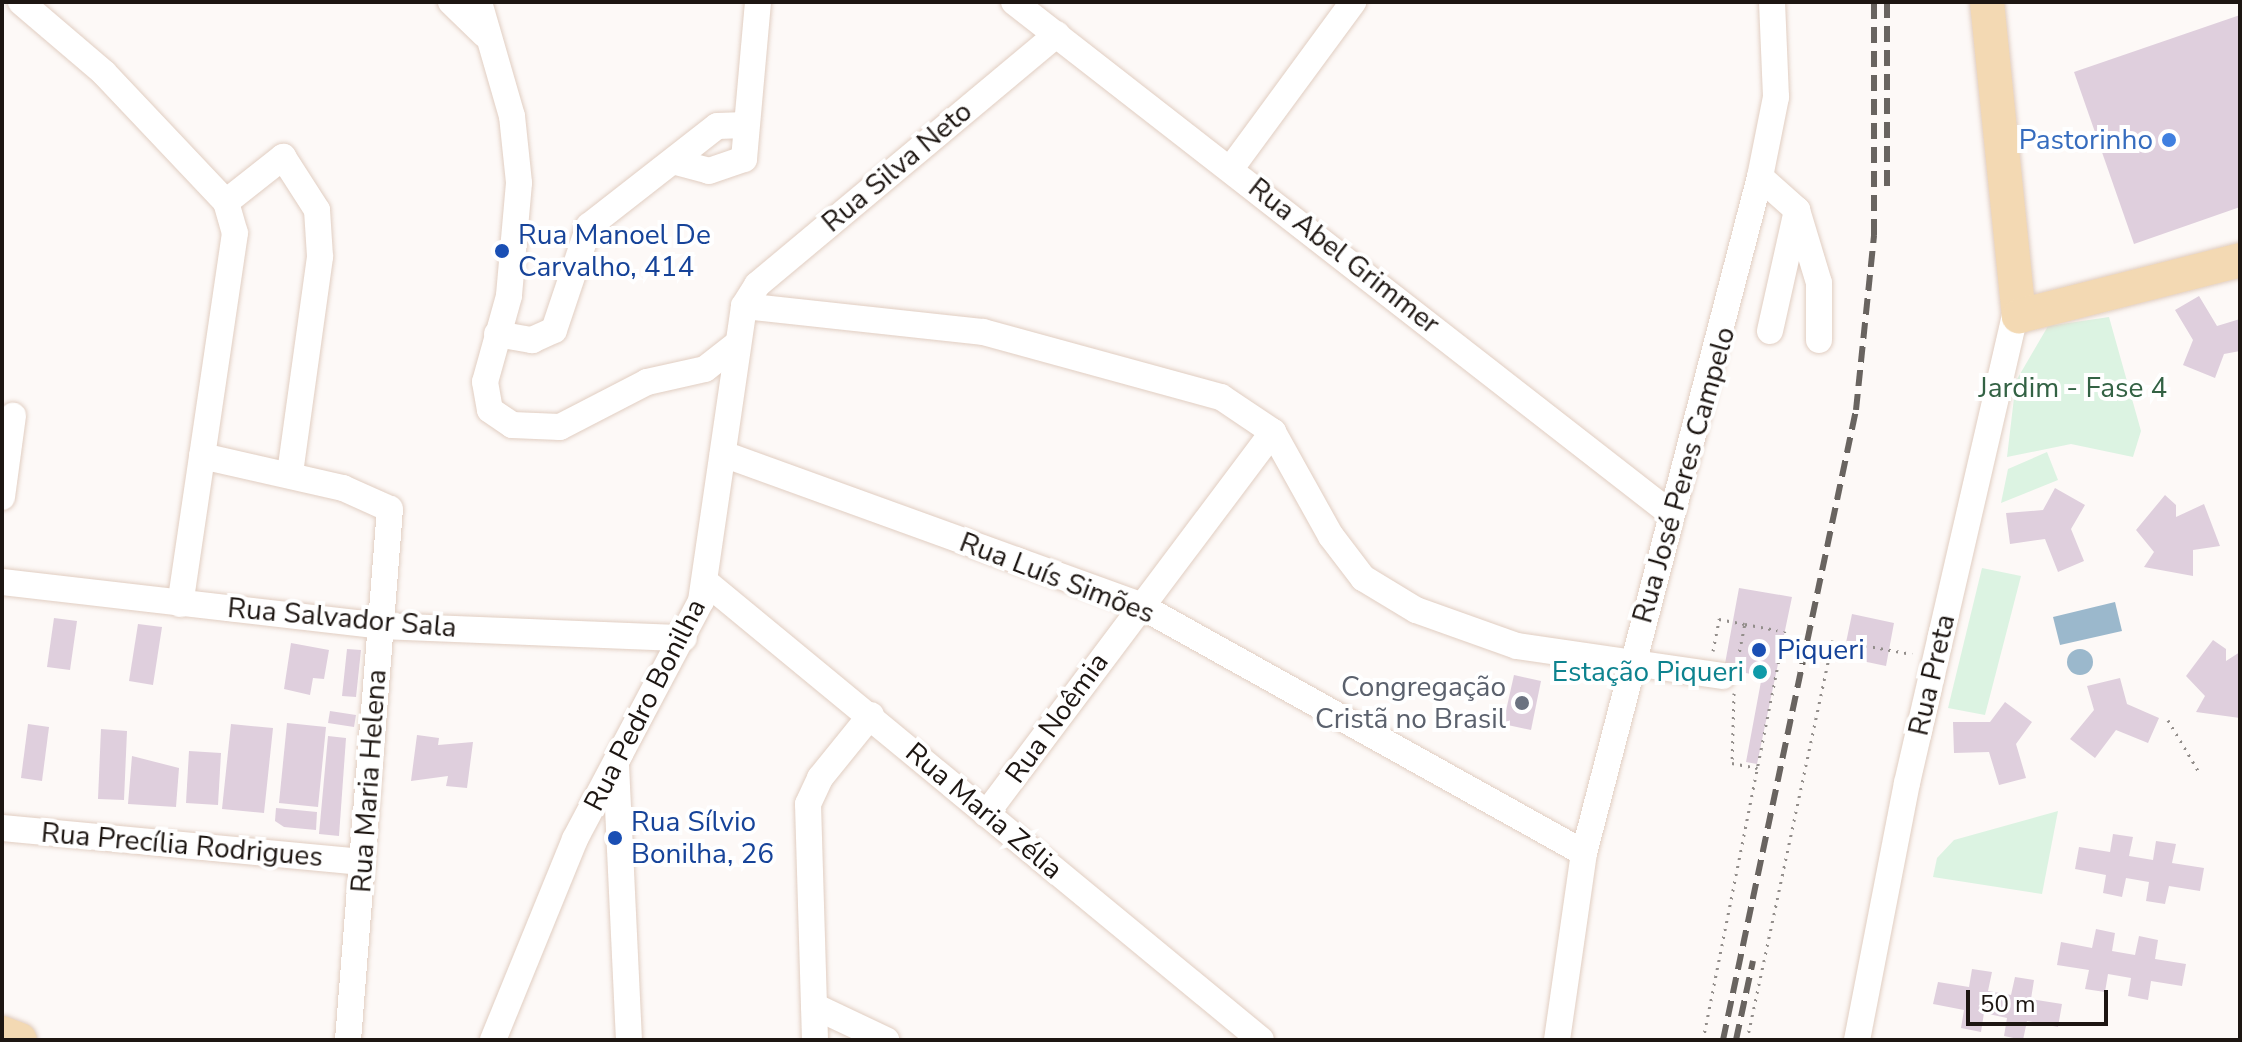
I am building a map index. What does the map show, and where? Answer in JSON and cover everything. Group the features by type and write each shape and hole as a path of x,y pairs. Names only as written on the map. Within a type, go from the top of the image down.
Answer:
{"main road":[{"name":"Rua Preta","path":"1987,2 2018,324"},
{"path":"2018,324 2240,260"},
{"path":"2,1033 20,1040"}],"street":[{"path":"21,2 104,73 226,202 235,262 180,604"},
{"path":"451,2 485,35"},
{"path":"479,2 485,35 512,116 519,183 516,247 486,399 512,425 560,427 647,382 692,373 737,344"},
{"path":"676,162 702,171 735,167 748,145 746,125 758,2"},
{"name":"Rua Abel Grimmer","path":"1014,2 1232,167 1670,513"},
{"path":"1232,167 1353,2"},
{"name":"Rua José Peres Campelo","path":"1557,1040 1584,853 1670,513 1760,177 1776,97 1772,2"},
{"name":"Rua Silva Neto","path":"744,306 767,276 1057,34"},
{"path":"497,334 532,340 554,330 589,226 676,162 717,126 746,125"},
{"path":"202,456 290,473 320,257 317,210 283,157 226,202"},
{"path":"1760,177 1797,210 1819,283 1819,340"},
{"path":"1770,331 1797,210"},
{"path":"744,306 983,332 1221,397 1273,432 1331,536 1363,578 1459,629 1517,646 1722,676"},
{"name":"Rua Pedro Bonilha","path":"493,1040 575,839 684,638 707,583 744,306"},
{"name":"Rua Preta","path":"1857,1040 1907,783 2018,324"},
{"path":"692,373 712,384 728,414"},
{"path":"2,497 13,416"},
{"name":"Rua Noêmia","path":"986,814 1139,605 1273,432"},
{"name":"Rua Luís Simões","path":"723,454 1139,605 1584,853"},
{"name":"Rua Maria Helena","path":"290,473 381,502 391,522 348,1040"},
{"name":"Rua Salvador Sala","path":"2,582 381,626 684,638"},
{"name":"Rua Maria Zélia","path":"707,583 871,715 986,814 1261,1040"},
{"path":"815,1040 808,804 820,778 871,715"},
{"path":"616,765 629,1040"},
{"name":"Rua Precília Rodrigues","path":"2,828 362,862"},
{"path":"814,1006 886,1040"}],"path":[{"path":"1758,768 1732,763 1719,619 1777,630"},
{"path":"1722,676 1745,624"},
{"path":"1703,1040 1785,631"},
{"path":"1747,1040 1833,640"},
{"path":"1857,644 1924,657"},
{"path":"2168,720 2199,772"}],"green space":[{"name":"Jardim - Fase 4","path":"2109,317 2141,431 2133,457 2071,444 2007,457 2016,381 2048,326"},
{"path":"2047,452 2058,480 2001,503 2008,469"},
{"path":"1982,568 2021,576 1985,715 1948,708"},
{"path":"2058,811 2042,894 1933,877 1937,858 1954,840"}],"water":[{"path":"2115,602 2122,631 2060,645 2053,617"},
{"path":"2080,649 2090,652 2093,662 2090,672 2080,675 2070,672 2067,662 2070,652"}],"building":[{"name":"Pastorinho","path":"2240,15 2240,207 2134,244 2074,72"},
{"path":"2199,296 2217,326 2240,319 2240,351 2224,354 2215,378 2183,365 2193,340 2175,310"},
{"path":"2055,488 2085,505 2071,529 2084,561 2058,572 2045,539 2010,544 2006,513 2043,510"},
{"path":"2165,495 2176,505 2176,517 2204,504 2220,546 2193,550 2193,576 2144,567 2154,552 2136,530"},
{"name":"Estação Piqueri","path":"1739,588 1792,597 1757,764 1746,762 1762,676 1724,669"},
{"path":"1852,614 1894,623 1886,666 1843,657"},
{"path":"54,618 77,621 70,670 47,667"},
{"path":"138,624 162,627 153,685 129,681"},
{"path":"2213,640 2226,649 2226,661 2240,652 2240,718 2196,712 2205,696 2186,676"},
{"path":"291,643 329,650 324,679 313,678 310,695 284,689"},
{"path":"347,649 361,650 356,697 342,696"},
{"name":"Congregação Cristã no Brasil","path":"1514,675 1541,681 1531,730 1503,724"},
{"path":"2120,678 2127,704 2159,718 2148,743 2116,730 2095,758 2070,739 2094,710 2087,686"},
{"path":"2005,702 2032,722 2016,744 2026,778 1999,785 1989,752 1954,753 1953,722 1990,722"},
{"path":"330,711 356,715 354,727 328,723"},
{"path":"287,723 326,727 318,807 279,803"},
{"path":"28,724 49,727 42,781 21,778"},
{"path":"231,724 273,728 264,813 222,809"},
{"path":"101,729 127,731 124,800 98,799"},
{"path":"417,735 439,738 438,745 473,742 467,788 446,786 448,776 411,781"},
{"path":"328,736 346,738 339,836 319,834"},
{"path":"189,751 221,753 218,805 186,803"},
{"path":"132,756 179,768 176,807 128,804"},
{"path":"276,808 317,812 316,830 284,827 275,821"},
{"path":"2113,834 2133,837 2129,856 2153,860 2156,841 2176,844 2172,863 2204,868 2200,891 2169,886 2165,904 2146,901 2149,882 2126,878 2122,897 2103,893 2106,875 2075,869 2079,847 2110,852"},
{"path":"2096,929 2115,933 2112,951 2135,955 2139,936 2158,940 2155,959 2186,964 2182,986 2151,981 2148,1000 2128,996 2131,978 2108,974 2105,992 2085,989 2089,970 2057,965 2061,942 2092,948"},
{"path":"1972,969 1992,972 1988,991 2011,995 2015,977 2034,980 2031,999 2062,1004 2058,1027 2027,1021 2023,1040 2004,1036 2007,1018 1984,1013 1981,1032 1961,1028 1964,1010 1933,1004 1938,982 1969,987"}],"railway":[{"path":"1723,1040 1856,410 1874,235 1874,2"},
{"path":"1887,2 1887,190"},
{"path":"1736,1040 1753,961"}],"place":[{"name":"Pastorinho","path":"2169,140"},
{"name":"Rua Manoel De Carvalho, 414","path":"502,251"},
{"name":"Piqueri","path":"1759,650"},
{"name":"Estação Piqueri","path":"1760,672"},
{"name":"Congregação Cristã no Brasil","path":"1522,703"},
{"name":"Rua Sílvio Bonilha, 26","path":"615,838"}]}
